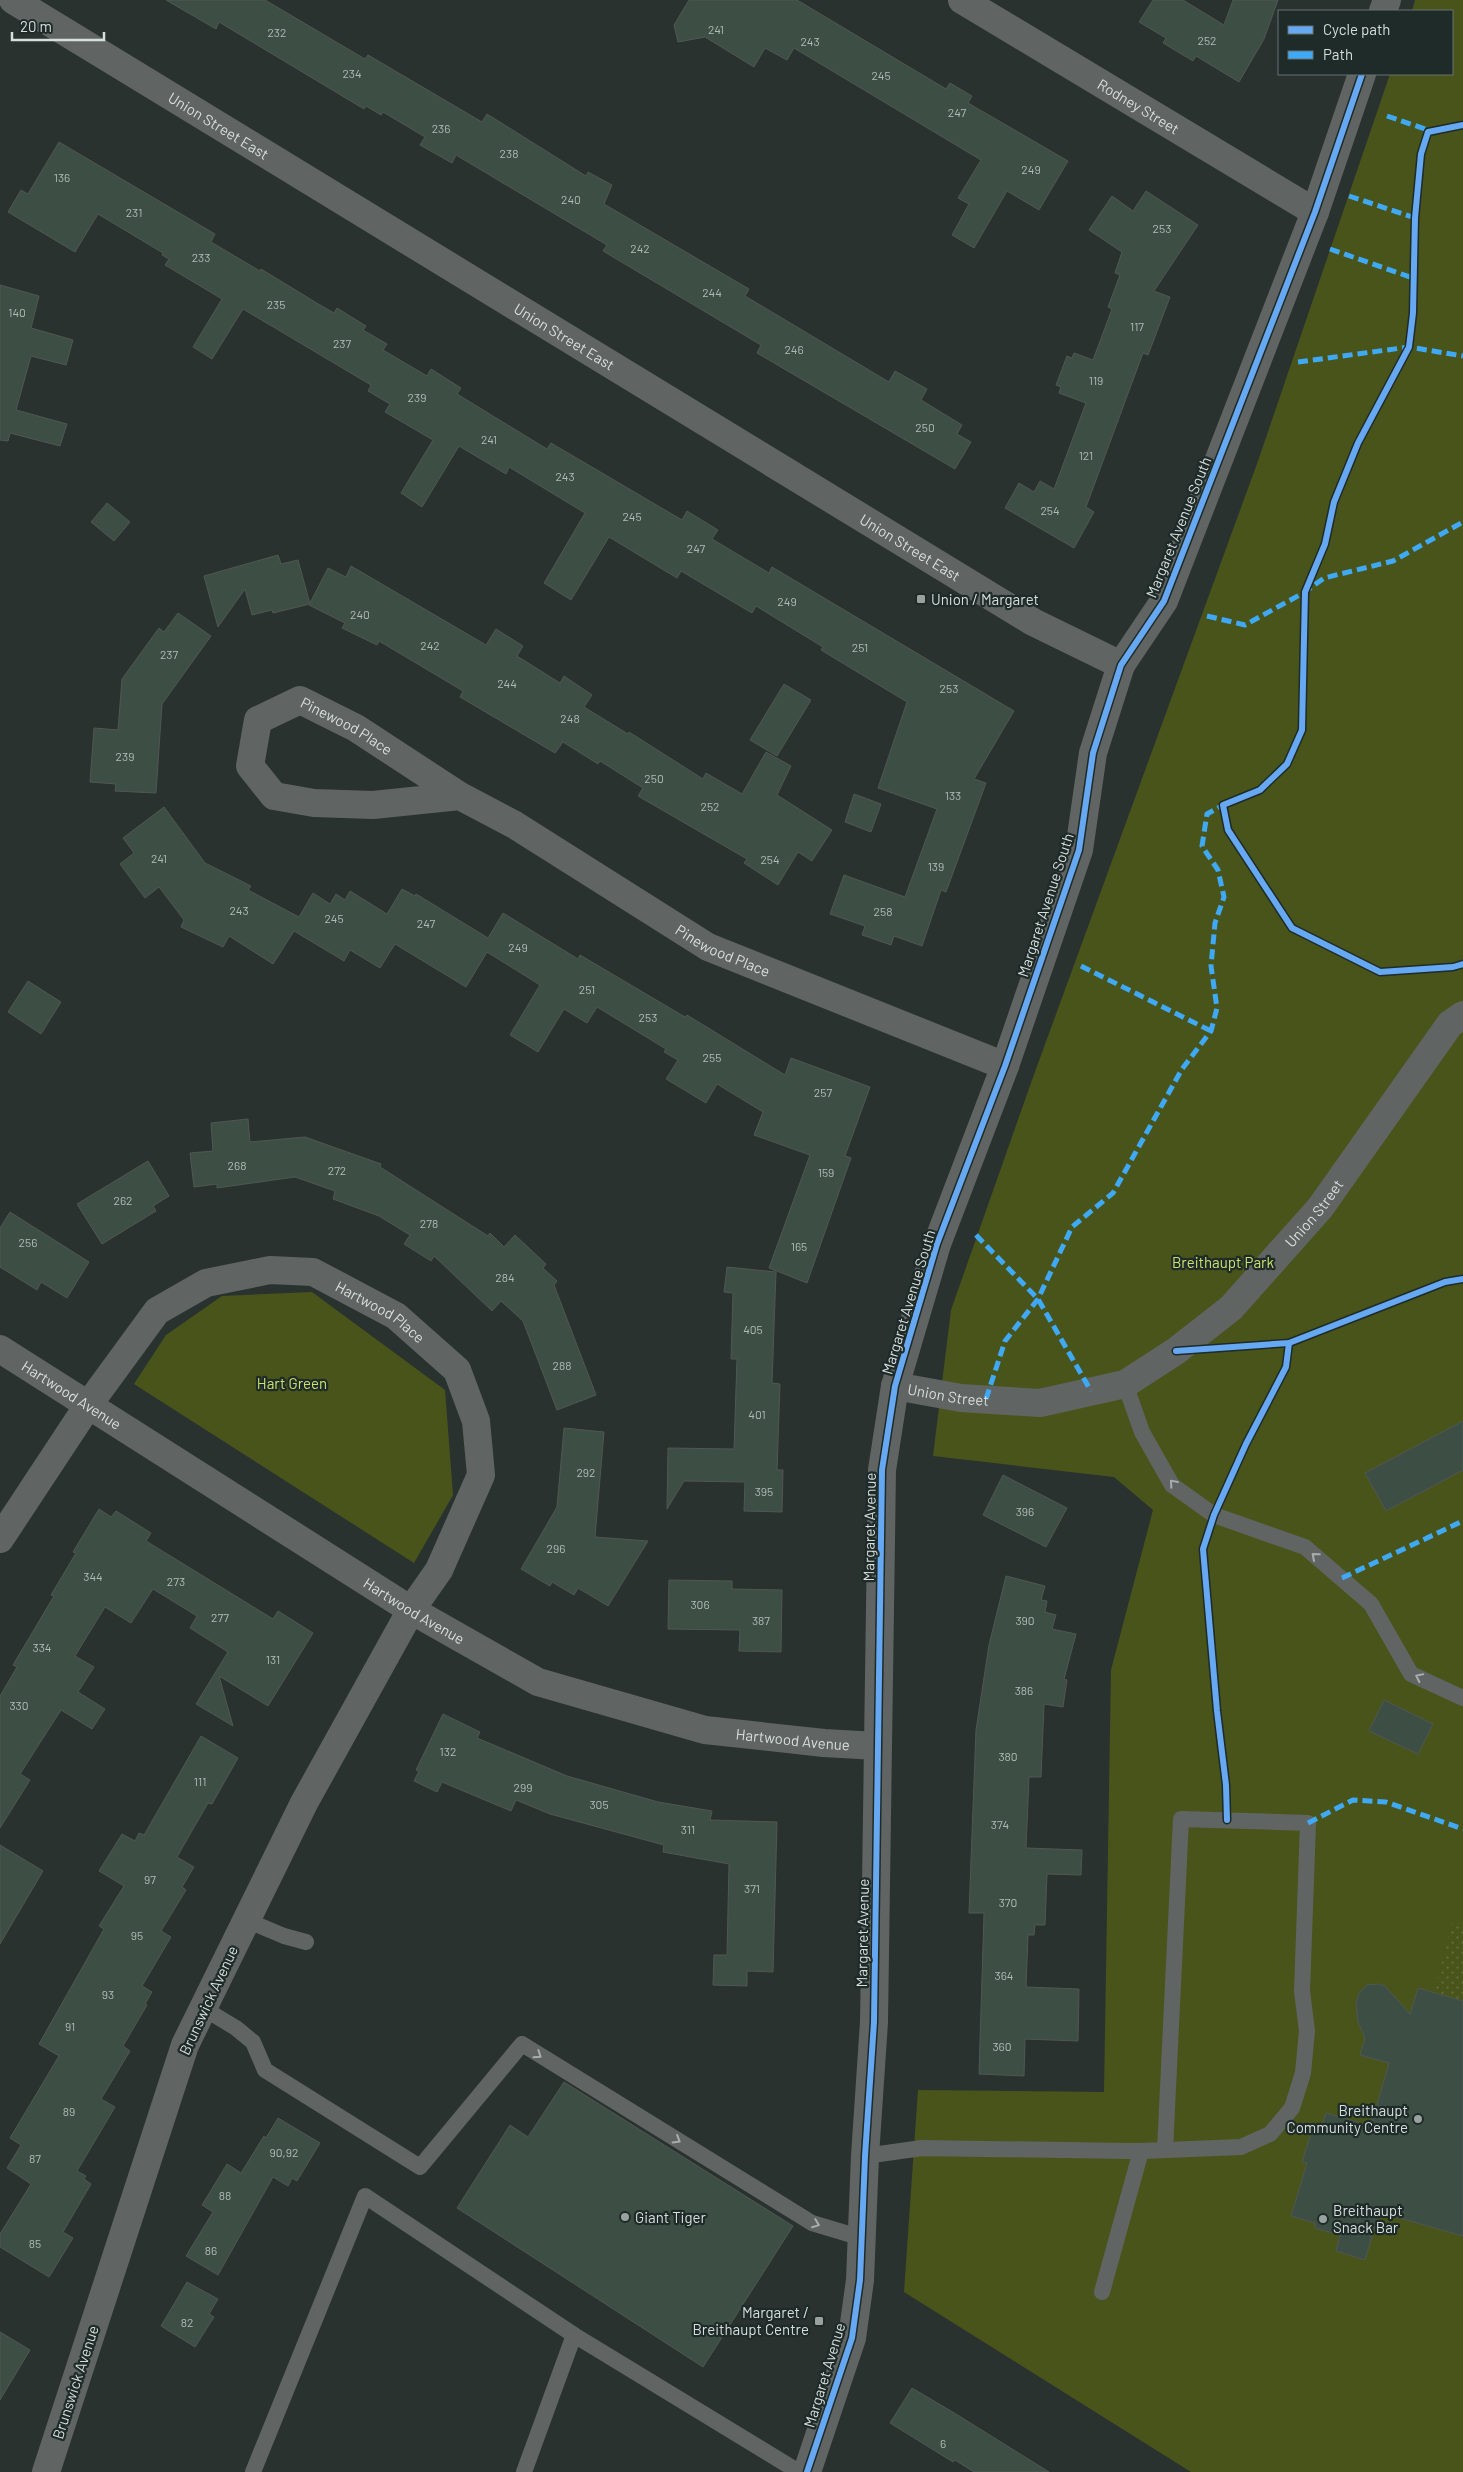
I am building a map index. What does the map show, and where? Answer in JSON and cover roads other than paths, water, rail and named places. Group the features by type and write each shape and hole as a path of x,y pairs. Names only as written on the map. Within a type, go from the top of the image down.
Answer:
{"street":[{"path":"0,12 4,0"},
{"name":"Union Street East","path":"13,0 1033,622 1120,665"},
{"name":"Rodney Street","path":"962,0 1314,212"},
{"name":"Margaret Avenue South","path":"895,1386 937,1244 1005,1066 1078,850 1093,753 1120,665 1164,601 1314,212 1362,75"},
{"name":"Pinewood Place","path":"460,796 373,806 314,803 274,796 250,766 258,720 300,700 356,728 460,796 514,825 708,947 1005,1066"},
{"name":"Union Street","path":"895,1386 954,1397 1040,1402 1124,1384 1176,1351 1231,1308 1320,1208 1450,1024 1463,1015"},
{"name":"Hartwood Place","path":"0,1539 89,1404 157,1311 206,1283 270,1270 313,1272 396,1316 457,1370 476,1421 481,1474 439,1570 411,1610"},
{"name":"Hartwood Avenue","path":"0,1349 411,1610 538,1682 705,1730 824,1744 877,1746"},
{"name":"Margaret Avenue","path":"807,2472 852,2338 860,2280 865,2156 874,2022 882,1470 895,1386"},
{"name":"Brunswick Avenue","path":"46,2472 185,2045 304,1803 411,1610"}],"lane":[{"path":"1124,1384 1142,1432 1172,1485 1214,1515 1305,1546 1371,1604 1411,1674 1463,1698"},
{"path":"865,2156 922,2148 1165,2150 1242,2147 1270,2134 1292,2108 1303,2073 1307,2031 1302,1991 1308,1823 1182,1819 1165,2150"},
{"path":"246,1920 306,1942"},
{"path":"203,2008 236,2028 253,2042 265,2070 420,2167 522,2044 812,2223 862,2238"},
{"path":"1102,2292 1141,2150"},
{"path":"253,2472 365,2196 574,2335 799,2472"},
{"path":"524,2472 574,2335"}],"place":[{"name":"Union / Margaret","path":"921,599"},
{"name":"Breithaupt Community Centre","path":"1418,2119"},
{"name":"Giant Tiger","path":"625,2217"},
{"name":"Breithaupt Snack Bar","path":"1323,2219"},
{"name":"Margaret / Breithaupt Centre","path":"819,2321"}],"park label":[{"name":"Breithaupt Park","path":"1223,1262"},
{"name":"Hart Green","path":"292,1383"}]}
